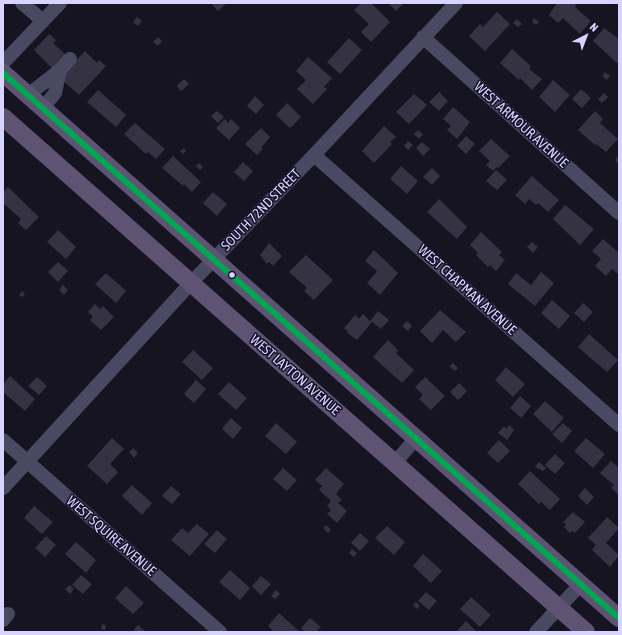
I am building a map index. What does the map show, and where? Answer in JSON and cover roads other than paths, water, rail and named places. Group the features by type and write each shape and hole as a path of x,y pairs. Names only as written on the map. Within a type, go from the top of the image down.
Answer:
{"main road":[{"path":"3,73 619,618"},
{"name":"WEST LAYTON AVENUE","path":"3,117 586,632"}],"street":[{"path":"22,3 43,22"},
{"path":"3,63 60,3"},
{"name":"SOUTH 72ND STREET","path":"3,488 213,259 314,155 456,3"},
{"name":"WEST ARMOUR AVENUE","path":"423,37 619,213"},
{"path":"28,95 60,70 70,59"},
{"path":"43,108 55,93 60,70"},
{"name":"WEST CHAPMAN AVENUE","path":"314,155 619,425"},
{"path":"394,463 416,438"},
{"name":"WEST SQUIRE AVENUE","path":"3,440 220,632"},
{"path":"536,632 581,584"}]}
